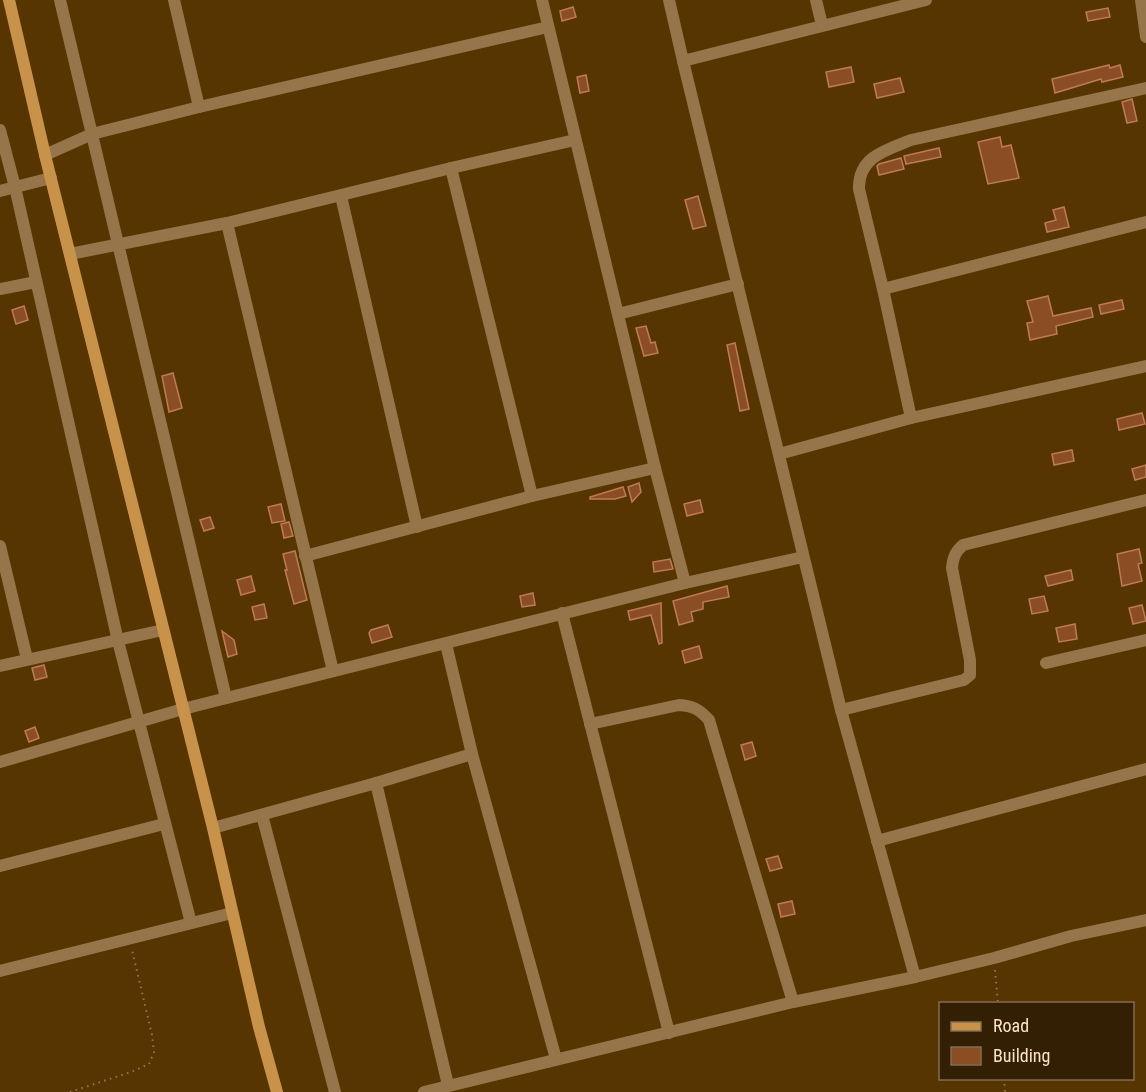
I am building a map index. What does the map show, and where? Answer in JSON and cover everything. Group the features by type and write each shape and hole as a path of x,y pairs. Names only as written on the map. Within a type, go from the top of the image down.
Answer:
{"street":[{"path":"9,0 45,155 277,1092"},
{"path":"60,0 226,698"},
{"path":"174,0 199,107"},
{"path":"542,0 685,583"},
{"path":"669,0 841,710 915,977"},
{"path":"816,0 822,25"},
{"path":"683,61 926,0"},
{"path":"1141,0 1146,36"},
{"path":"45,155 92,134 199,107 548,27"},
{"path":"911,417 859,189 863,167 870,160 891,148 924,137 1146,88"},
{"path":"0,130 137,722 191,923"},
{"path":"70,254 227,223 575,140"},
{"path":"451,168 532,496"},
{"path":"0,191 51,178"},
{"path":"341,196 417,527"},
{"path":"883,289 1146,222"},
{"path":"227,223 333,671"},
{"path":"0,289 36,282"},
{"path":"618,314 738,284"},
{"path":"779,454 911,417 1146,366"},
{"path":"305,556 532,496 655,468"},
{"path":"841,710 964,680 970,675 970,660 952,568 957,550 963,545 1146,500"},
{"path":"0,546 27,659"},
{"path":"0,762 226,698 562,613 803,557"},
{"path":"562,613 669,1033"},
{"path":"0,666 163,630"},
{"path":"1046,663 1146,639"},
{"path":"446,644 472,754 556,1059"},
{"path":"590,724 679,705 692,706 701,711 709,720 793,1002"},
{"path":"213,828 472,754"},
{"path":"877,841 1146,769"},
{"path":"376,783 448,1085"},
{"path":"262,815 334,1092"},
{"path":"0,866 164,824"},
{"path":"0,971 232,913"},
{"path":"424,1092 793,1002 915,977 1071,936 1146,920"}],"path":[{"path":"70,1092 149,1064 154,1052 129,939"},
{"path":"994,958 998,1002"}],"building":[{"path":"573,7 576,17 562,21 560,11"},
{"path":"1108,8 1110,17 1088,21 1086,12"},
{"path":"1109,65 1110,68 1120,65 1123,77 1102,82 1101,79 1055,93 1052,79"},
{"path":"851,67 854,82 829,87 826,72"},
{"path":"586,75 589,91 580,93 577,77"},
{"path":"900,78 904,92 877,98 874,84"},
{"path":"1132,99 1137,121 1127,123 1122,102"},
{"path":"1000,137 1002,147 1011,145 1019,178 988,184 978,142"},
{"path":"939,148 941,157 906,164 904,156"},
{"path":"901,158 904,169 879,175 877,166 879,164"},
{"path":"698,196 706,226 693,229 685,200"},
{"path":"1064,207 1069,227 1047,232 1045,223 1056,220 1053,210"},
{"path":"1048,296 1053,316 1091,308 1093,317 1056,326 1057,334 1030,340 1027,323 1033,322 1027,301"},
{"path":"1122,300 1124,309 1101,314 1099,305"},
{"path":"24,306 28,320 16,324 12,310"},
{"path":"646,326 651,343 655,342 658,353 644,356 636,328"},
{"path":"735,343 749,409 740,411 727,345"},
{"path":"173,373 182,408 169,412 162,376"},
{"path":"1142,413 1145,424 1119,430 1117,419"},
{"path":"1072,450 1074,461 1054,465 1052,454"},
{"path":"1146,465 1146,477 1135,480 1132,469"},
{"path":"639,483 641,492 632,502 628,487"},
{"path":"623,487 626,496 615,499 590,499 590,497"},
{"path":"700,500 703,512 687,516 684,504"},
{"path":"281,504 285,521 272,523 268,507"},
{"path":"210,517 214,528 204,531 200,520"},
{"path":"289,522 293,536 284,538 281,524"},
{"path":"1139,549 1142,563 1138,564 1142,581 1122,586 1117,554"},
{"path":"295,551 307,600 294,604 283,554"},
{"path":"670,559 673,569 654,572 653,562"},
{"path":"1071,570 1073,580 1048,586 1045,576"},
{"path":"251,576 255,591 241,595 237,580"},
{"path":"727,586 729,597 703,602 703,609 691,612 693,621 679,625 673,601"},
{"path":"533,593 535,605 522,607 520,596"},
{"path":"1044,596 1048,611 1032,614 1029,599"},
{"path":"661,603 662,643 659,644 651,615 630,620 628,611"},
{"path":"264,604 267,618 255,620 252,607"},
{"path":"1142,605 1146,621 1133,624 1129,608"},
{"path":"1075,624 1077,639 1059,642 1056,628"},
{"path":"388,625 392,637 372,643 369,633 371,630"},
{"path":"222,631 234,640 237,654 228,657"},
{"path":"699,646 702,658 685,663 682,651"},
{"path":"44,665 47,677 35,680 32,668"},
{"path":"35,727 39,738 29,742 25,731"},
{"path":"752,742 756,756 745,760 741,745"},
{"path":"778,856 782,868 770,871 766,859"},
{"path":"792,901 795,914 781,917 778,904"}]}
